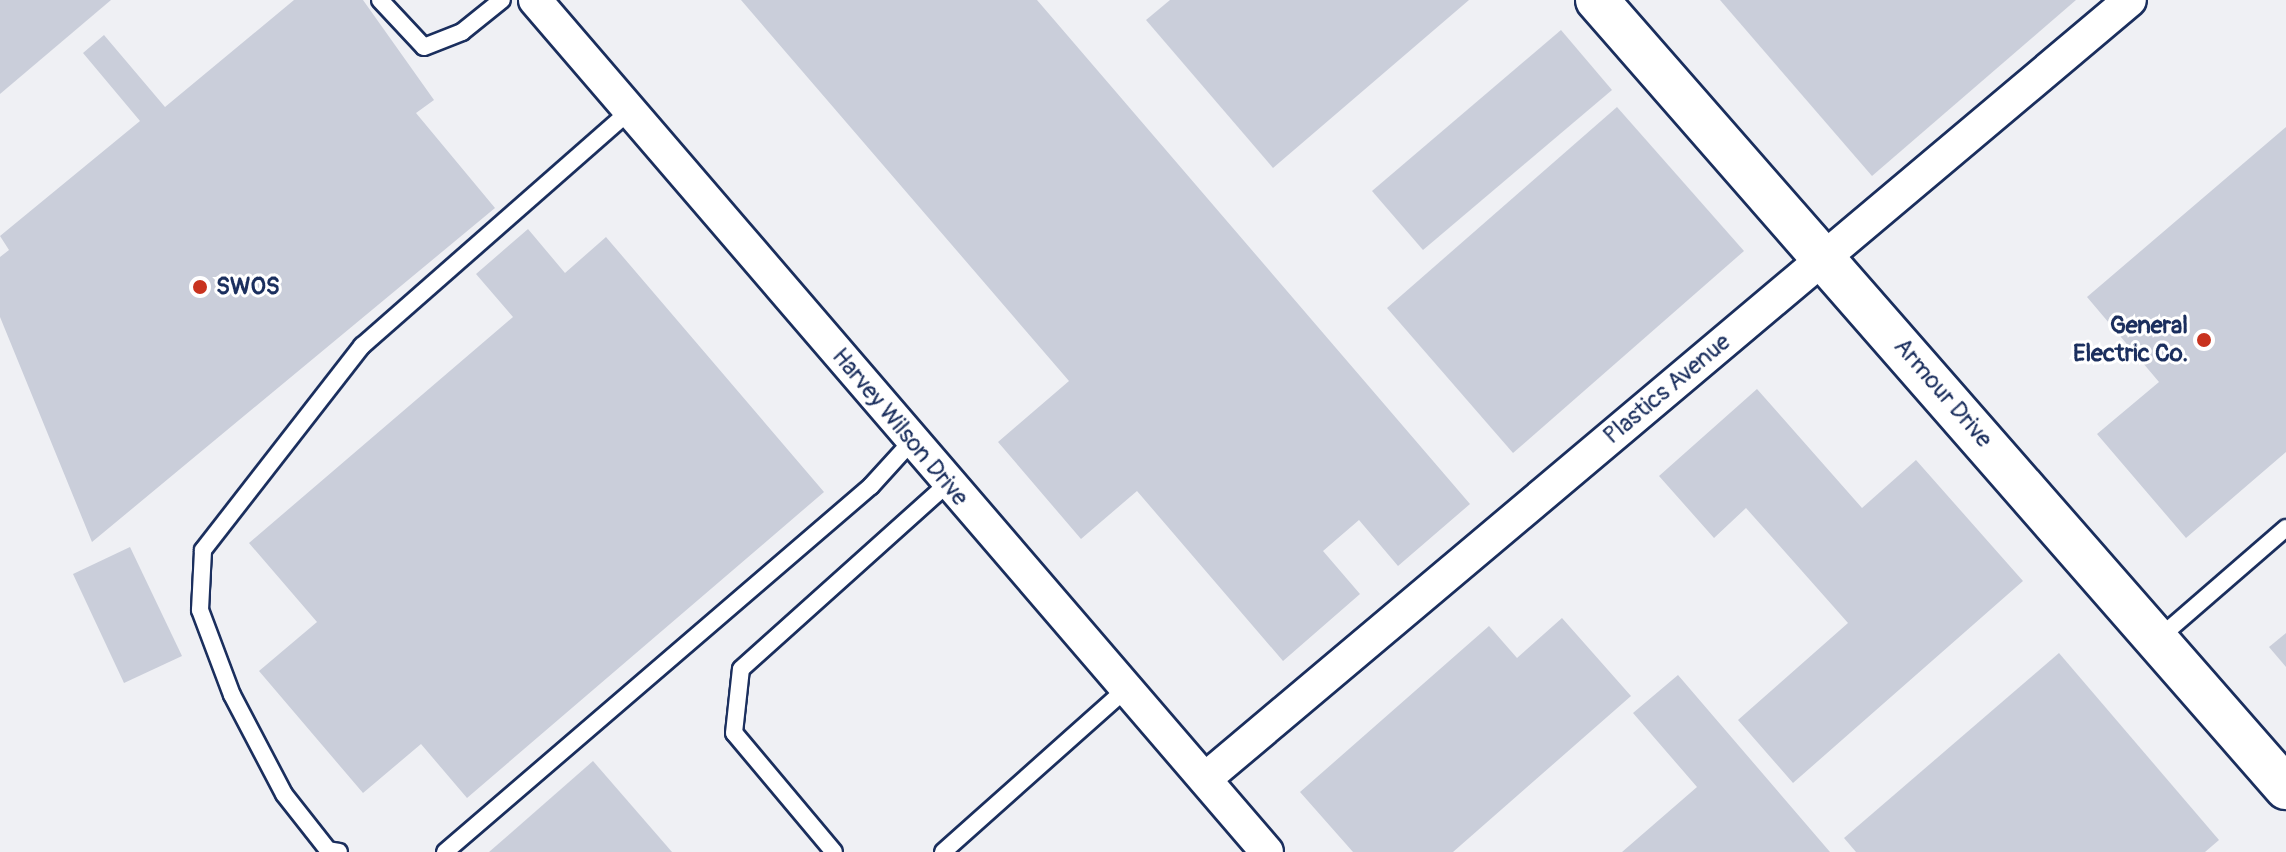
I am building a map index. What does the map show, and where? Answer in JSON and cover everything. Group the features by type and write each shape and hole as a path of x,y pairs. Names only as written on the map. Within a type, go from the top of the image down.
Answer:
{"street":[{"name":"Harvey Wilson Drive","path":"535,0 1267,852"},
{"name":"Armour Drive","path":"1597,0 2159,638 2286,788"},
{"name":"Plastics Avenue","path":"1205,779 2130,0"}],"lane":[{"path":"380,0 424,47 462,32 502,0"},
{"path":"339,852 328,850 284,794 232,695 200,610 203,550 362,346 631,110"},
{"path":"445,852 871,486 912,441"},
{"path":"834,852 734,733 741,669 948,483"},
{"path":"2159,638 2286,528"},
{"path":"943,852 1125,690"}],"shaded area":[{"path":"0,0 2286,0 2286,852 0,852"}],"building":[{"path":"0,0 111,0 0,94"},
{"name":"SWOS","path":"294,0 363,0 434,100 416,113 495,208 92,542 0,317 0,257 9,250 0,236 140,121 83,53 104,35 165,107"},
{"path":"741,0 1037,0 1470,504 1398,566 1359,520 1323,551 1360,594 1283,661 1137,491 1081,539 998,442 1069,381"},
{"path":"1170,0 1469,0 1273,168 1146,20"},
{"path":"1720,0 2076,0 1872,176"},
{"path":"1561,30 1612,90 1423,250 1372,191"},
{"path":"1617,107 1744,251 1513,453 1387,308"},
{"name":"General Electric Co.","path":"2286,127 2286,452 2186,538 2097,434 2159,382 2087,297"},
{"path":"528,229 565,273 606,237 824,492 467,798 421,744 363,793 259,671 317,622 249,543 513,317 476,274"},
{"path":"1757,389 1862,508 1916,460 2023,581 1793,783 1738,720 1848,623 1746,508 1714,538 1659,476"},
{"path":"130,547 182,656 124,683 73,574"},
{"path":"1562,618 1631,696 1453,852 1353,852 1300,792 1489,626 1517,658"},
{"path":"2286,633 2286,667 2269,647"},
{"path":"2059,653 2219,840 2205,852 1856,852 1844,838"},
{"path":"1678,675 1830,852 1622,852 1697,787 1633,713"},
{"path":"593,761 672,852 489,852"}],"place":[{"name":"SWOS","path":"200,287"},
{"name":"General Electric Co.","path":"2204,340"}]}
